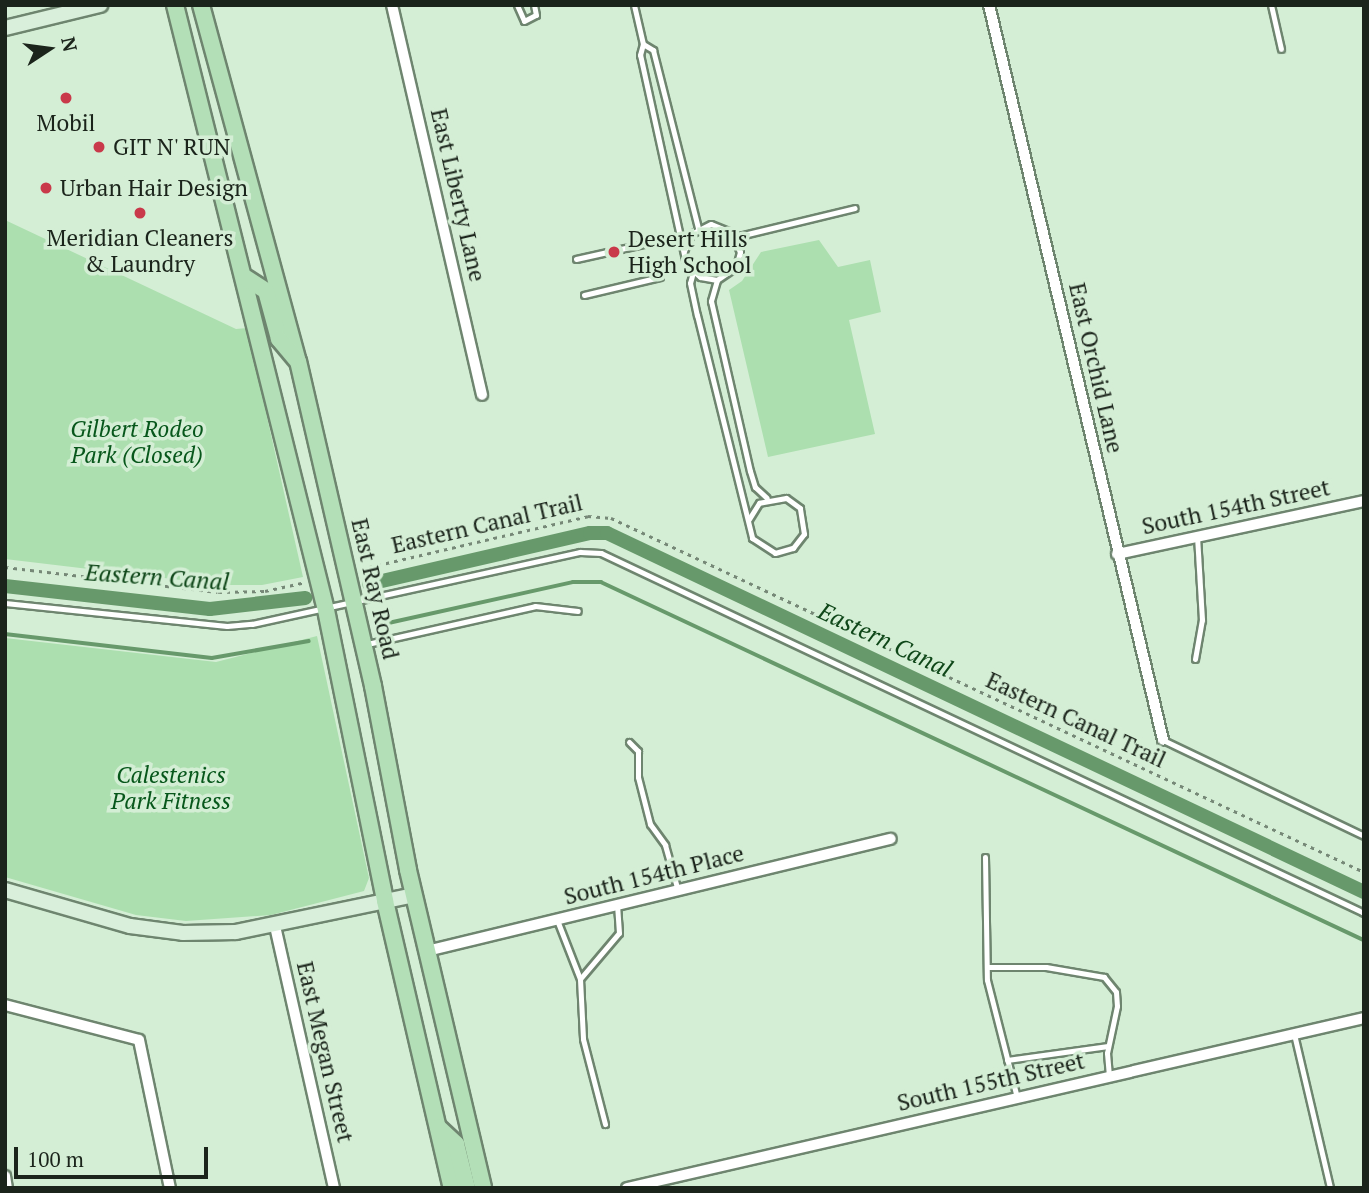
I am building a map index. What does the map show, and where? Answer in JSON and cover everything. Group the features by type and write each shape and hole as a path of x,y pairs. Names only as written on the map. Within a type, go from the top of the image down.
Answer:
{"main road":[{"path":"175,5 246,278 326,610 385,901 452,1188"},
{"name":"East Ray Road","path":"201,5 298,361 364,645 414,895 483,1188"},
{"path":"246,278 266,291 279,340 298,361"},
{"path":"438,1127 456,1144 467,1188"}],"street":[{"path":"5,28 100,5"},
{"name":"East Liberty Lane","path":"392,5 482,395"},
{"name":"East Orchid Lane","path":"989,5 1163,740"},
{"name":"South 154th Street","path":"1118,554 1364,501"},
{"name":"South 154th Place","path":"427,951 891,839"},
{"path":"5,890 157,931 214,933 275,926 414,895"},
{"name":"East Megan Street","path":"275,926 334,1188"},
{"path":"5,1005 139,1040 170,1188"},
{"name":"South 155th Street","path":"627,1188 1364,1018"},
{"path":"5,1176 7,1188"}],"lane":[{"path":"517,5 524,21 536,16 534,5"},
{"path":"634,5 643,44 640,55 684,251 693,272 690,283 697,315 752,538 766,551 785,552 799,542 805,525 800,508 786,498 767,498 755,487 711,301 717,279 736,267 740,252 735,237 718,225 698,228"},
{"path":"1271,5 1281,49"},
{"path":"643,44 653,50 698,228 684,251"},
{"path":"735,237 855,208"},
{"path":"576,260 652,242"},
{"path":"693,272 717,279"},
{"path":"584,295 660,277"},
{"path":"749,519 767,498"},
{"path":"1195,659 1202,620 1197,537"},
{"path":"5,604 227,626 355,604 580,552 601,552 1364,914"},
{"path":"364,645 535,606 578,611"},
{"path":"1163,740 1364,836"},
{"path":"629,742 638,751 638,777 650,824 665,845 678,891"},
{"path":"985,857 987,967 1017,1098"},
{"path":"580,979 619,933 617,905"},
{"path":"557,920 580,979 583,1040 605,1124"},
{"path":"987,967 1046,967 1104,977 1116,992 1117,1006 1108,1046 1109,1077"},
{"path":"1294,1034 1330,1188"},
{"path":"1007,1060 1108,1046"}],"path":[{"name":"Eastern Canal Trail","path":"348,572 588,516 611,518 1364,872"},
{"path":"5,568 218,592 265,591 318,579"}],"green space":[{"name":"Gilbert Rodeo Park (Closed)","path":"5,220 236,329 247,328 303,577 262,585 223,585 5,559"},
{"path":"819,240 838,267 870,260 881,312 849,320 875,434 768,457 729,290 742,281 761,252"},
{"name":"Calestenics Park Fitness","path":"317,636 369,878 364,891 271,915 186,921 136,915 5,877 5,638 216,662"}],"waterway":[{"name":"Eastern Canal","path":"369,584 590,533 607,533 1364,892"},
{"path":"384,624 573,582 601,582 1364,940"},
{"name":"Eastern Canal","path":"5,586 210,609 305,598"},
{"path":"5,634 212,658 309,641"}],"place":[{"name":"Mobil","path":"66,98"},
{"name":"GIT N' RUN","path":"99,147"},
{"name":"Urban Hair Design","path":"46,188"},
{"name":"Meridian Cleaners & Laundry","path":"140,213"},
{"name":"Desert Hills High School","path":"614,252"}]}
